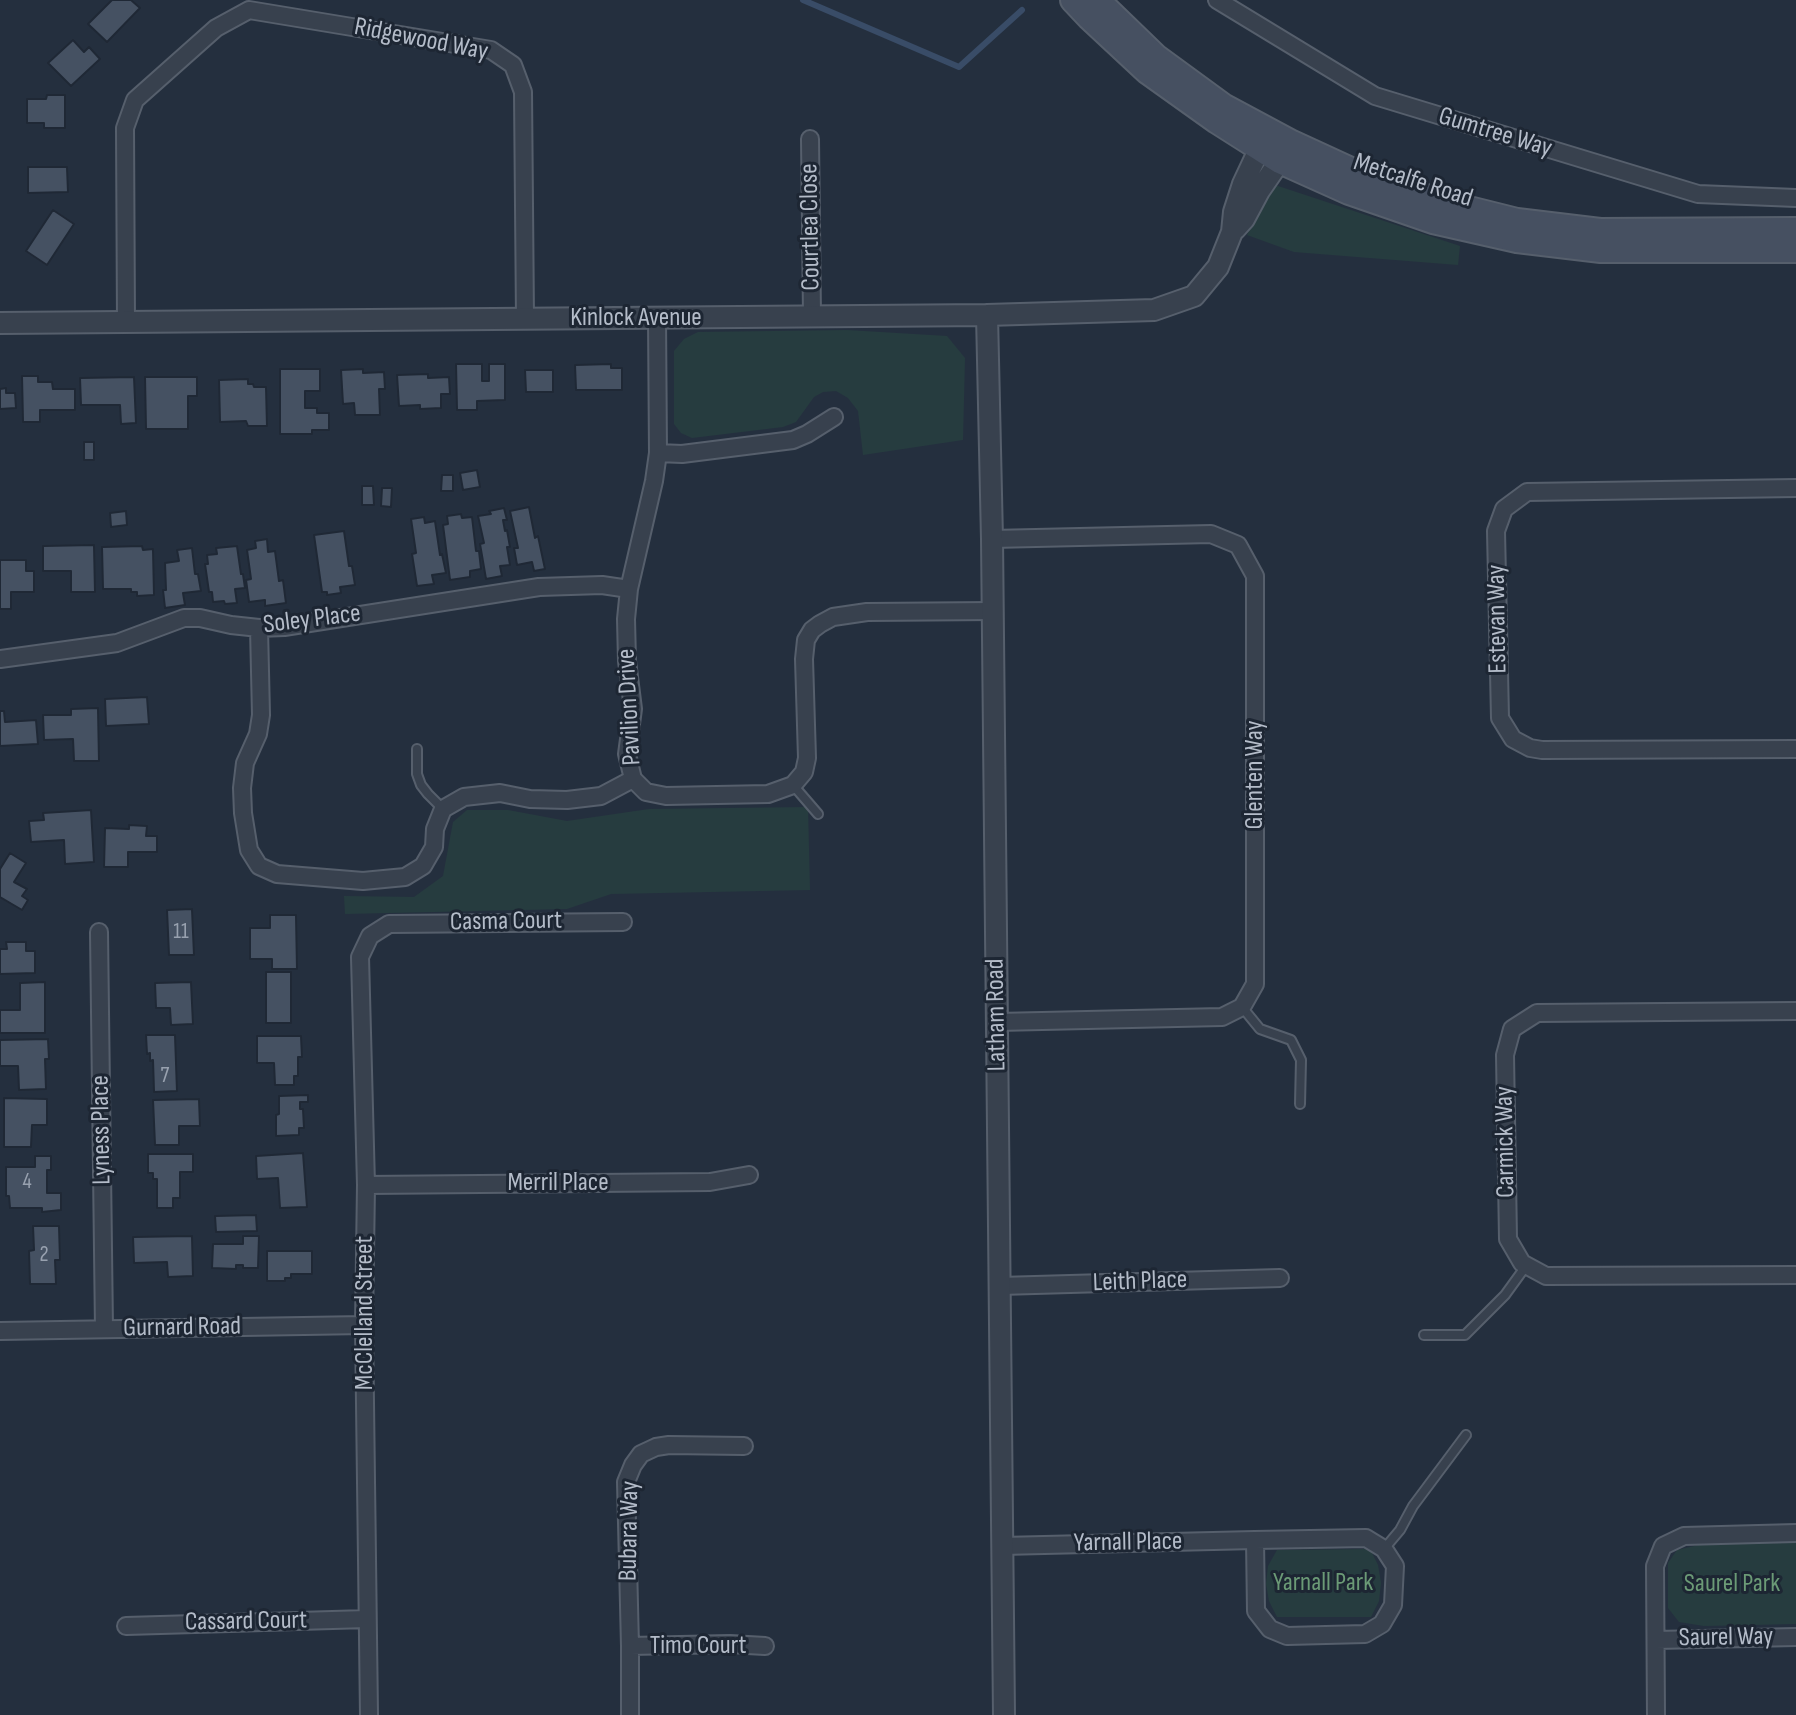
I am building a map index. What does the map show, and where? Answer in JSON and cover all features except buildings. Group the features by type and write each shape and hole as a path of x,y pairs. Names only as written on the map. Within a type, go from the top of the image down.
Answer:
{"main road":[{"name":"Metcalfe Road","path":"1073,0 1147,71 1217,121 1275,146 1437,201 1517,221 1600,231 1796,230"},
{"name":"Metcalfe Road","path":"1097,0 1156,57 1275,146 1349,192 1433,221 1517,240 1601,250 1796,250"}],"street":[{"name":"Gumtree Way","path":"1217,0 1375,96 1698,194 1796,198"},
{"name":"Ridgewood Way","path":"126,322 125,128 135,100 216,28 249,10 491,50 513,65 523,92 525,319"},
{"name":"Courtlea Close","path":"810,139 812,316"},
{"name":"Kinlock Avenue","path":"0,323 987,315 1154,310 1194,296 1218,267 1232,232 1244,219 1259,191 1275,146"},
{"name":"Latham Road","path":"987,315 993,611 1004,1715"},
{"name":"Pavilion Drive","path":"657,318 658,453 629,589 626,619 633,709 627,754 633,779 646,792 666,796 768,794 793,785"},
{"path":"658,453 682,454 793,440 834,417"},
{"name":"Estevan Way","path":"1796,488 1527,492 1504,509 1496,531 1500,718 1513,739 1542,750 1796,749"},
{"name":"Glenten Way","path":"992,539 1211,534 1238,545 1255,576 1255,984 1242,1007"},
{"name":"Soley Place","path":"0,659 117,643 184,618 259,628 284,627 539,587 602,585 629,589"},
{"path":"793,785 804,772 807,758 804,659 806,640 812,630 833,617 867,612 993,611"},
{"path":"259,628 260,721 258,734 245,763 243,813 249,850 259,866 277,874 363,881 405,877 423,866 434,847 435,829 443,809 464,797 500,793 530,799 567,800 601,796 633,779"},
{"name":"Casma Court","path":"389,924 623,922"},
{"name":"McClelland Street","path":"369,1715 364,1325 366,1185 360,957 370,936 389,924"},
{"name":"Lyness Place","path":"99,932 104,1329"},
{"path":"997,1022 1222,1017 1242,1007"},
{"name":"Carmick Way","path":"1526,1265 1508,1239 1505,1055 1512,1029 1537,1013 1796,1011"},
{"name":"Merril Place","path":"366,1185 710,1182 749,1175"},
{"path":"1526,1265 1546,1276 1796,1275"},
{"name":"Leith Place","path":"1000,1286 1280,1278"},
{"name":"Gurnard Road","path":"0,1331 364,1325"},
{"name":"Bubara Way","path":"630,1715 626,1482 633,1465 641,1454 656,1447 744,1446"},
{"name":"Saurel Way","path":"1656,1715 1655,1566 1663,1546 1684,1536 1796,1533"},
{"name":"Yarnall Place","path":"1002,1546 1366,1538 1384,1549"},
{"path":"1255,1540 1256,1611 1270,1629 1287,1636 1365,1634 1382,1624 1393,1605 1395,1566 1384,1549"},
{"name":"Cassard Court","path":"126,1626 367,1619"},
{"name":"Saurel Way","path":"1656,1640 1796,1637"},
{"name":"Timo Court","path":"630,1646 765,1646"}],"lane":[{"path":"417,749 417,774 421,785 443,809"},
{"path":"793,785 818,814"},
{"path":"1242,1007 1260,1029 1291,1040 1301,1060 1300,1104"},
{"path":"1424,1335 1465,1335 1505,1295 1526,1265"},
{"path":"1384,1549 1466,1435"}],"green space":[{"path":"1272,184 1460,246 1458,265 1294,252 1247,235"},
{"path":"847,330 947,336 965,358 963,440 863,455 858,411 848,398 836,391 823,392 814,397 796,422 783,427 692,438 681,433 674,424 674,351 684,339 698,332"},
{"path":"808,807 810,890 611,894 567,909 345,914 344,896 414,897 443,876 453,822 467,810 508,810 567,821 649,809"},
{"name":"Saurel Park","path":"1796,1543 1796,1624 1704,1626 1679,1622 1668,1608 1668,1563 1677,1550 1703,1544"},
{"name":"Yarnall Park","path":"1370,1549 1378,1565 1381,1583 1379,1601 1371,1617 1277,1617 1269,1601 1266,1584 1268,1566 1277,1550"}],"waterway":[{"path":"803,0 959,67 1022,10"}]}
